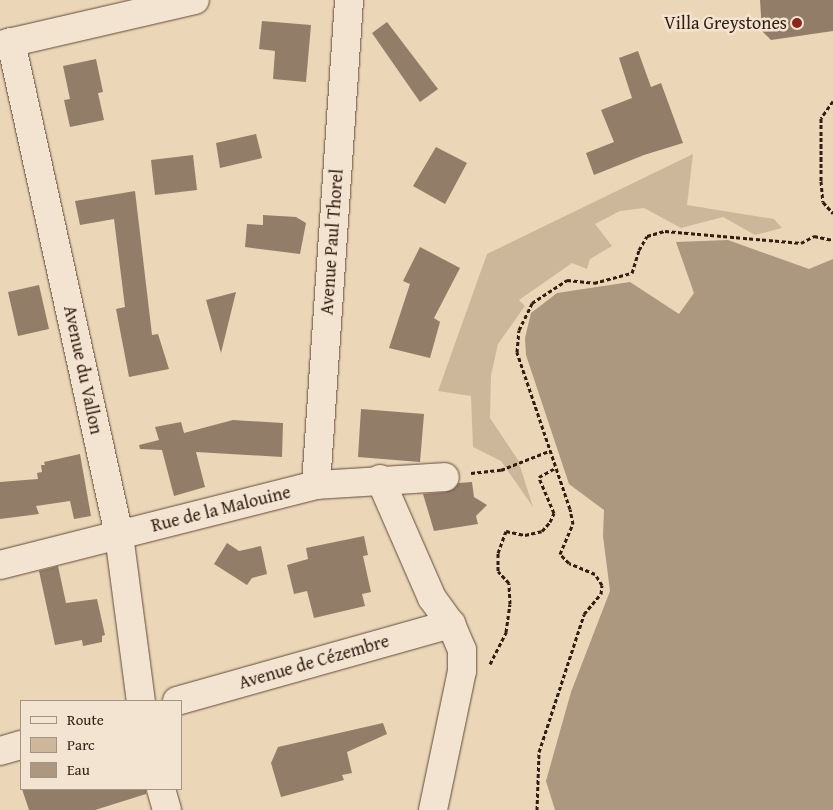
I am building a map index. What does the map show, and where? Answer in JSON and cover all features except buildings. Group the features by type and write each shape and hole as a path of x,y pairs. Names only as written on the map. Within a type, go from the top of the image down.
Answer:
{"street":[{"path":"6,43 195,0"},
{"name":"Avenue Paul Thorel","path":"316,485 349,0"},
{"name":"Avenue du Vallon","path":"6,43 119,535 141,700"},
{"name":"Rue de la Malouine","path":"0,565 316,485 380,479 445,477"},
{"path":"380,479 432,598 451,624 462,650 462,671 433,810"},
{"name":"Avenue de Cézembre","path":"181,700 451,624"},
{"path":"0,751 20,745"},
{"path":"161,790 167,810"}],"path":[{"path":"833,101 821,118 821,181 823,202 833,213"},
{"path":"537,810 539,752 584,614 601,594 602,585 595,574 569,564 560,554 573,524 517,352 519,330 532,304 567,280 594,283 632,273 639,250 647,236 665,232 801,243 814,236 833,240"},
{"path":"445,477 501,470 549,451"},
{"path":"486,669 500,648 508,617 509,583 498,571 498,553 506,531 525,535 542,530 550,522 554,513 539,478 555,468"}],"green space":[{"path":"693,154 687,205 774,219 782,228 755,235 723,217 681,228 644,208 620,211 595,224 612,246 590,259 587,269 572,263 519,300 525,306 498,344 491,375 490,418 518,460 533,507 501,461 473,447 471,396 438,391 487,254"}],"water":[{"path":"728,240 809,269 833,259 833,810 555,810 546,781 571,692 610,591 603,536 604,510 569,484 526,355 525,338 531,313 557,293 630,282 679,314 694,293 676,242"}],"place":[{"name":"Villa Greystones","path":"797,23"}]}
